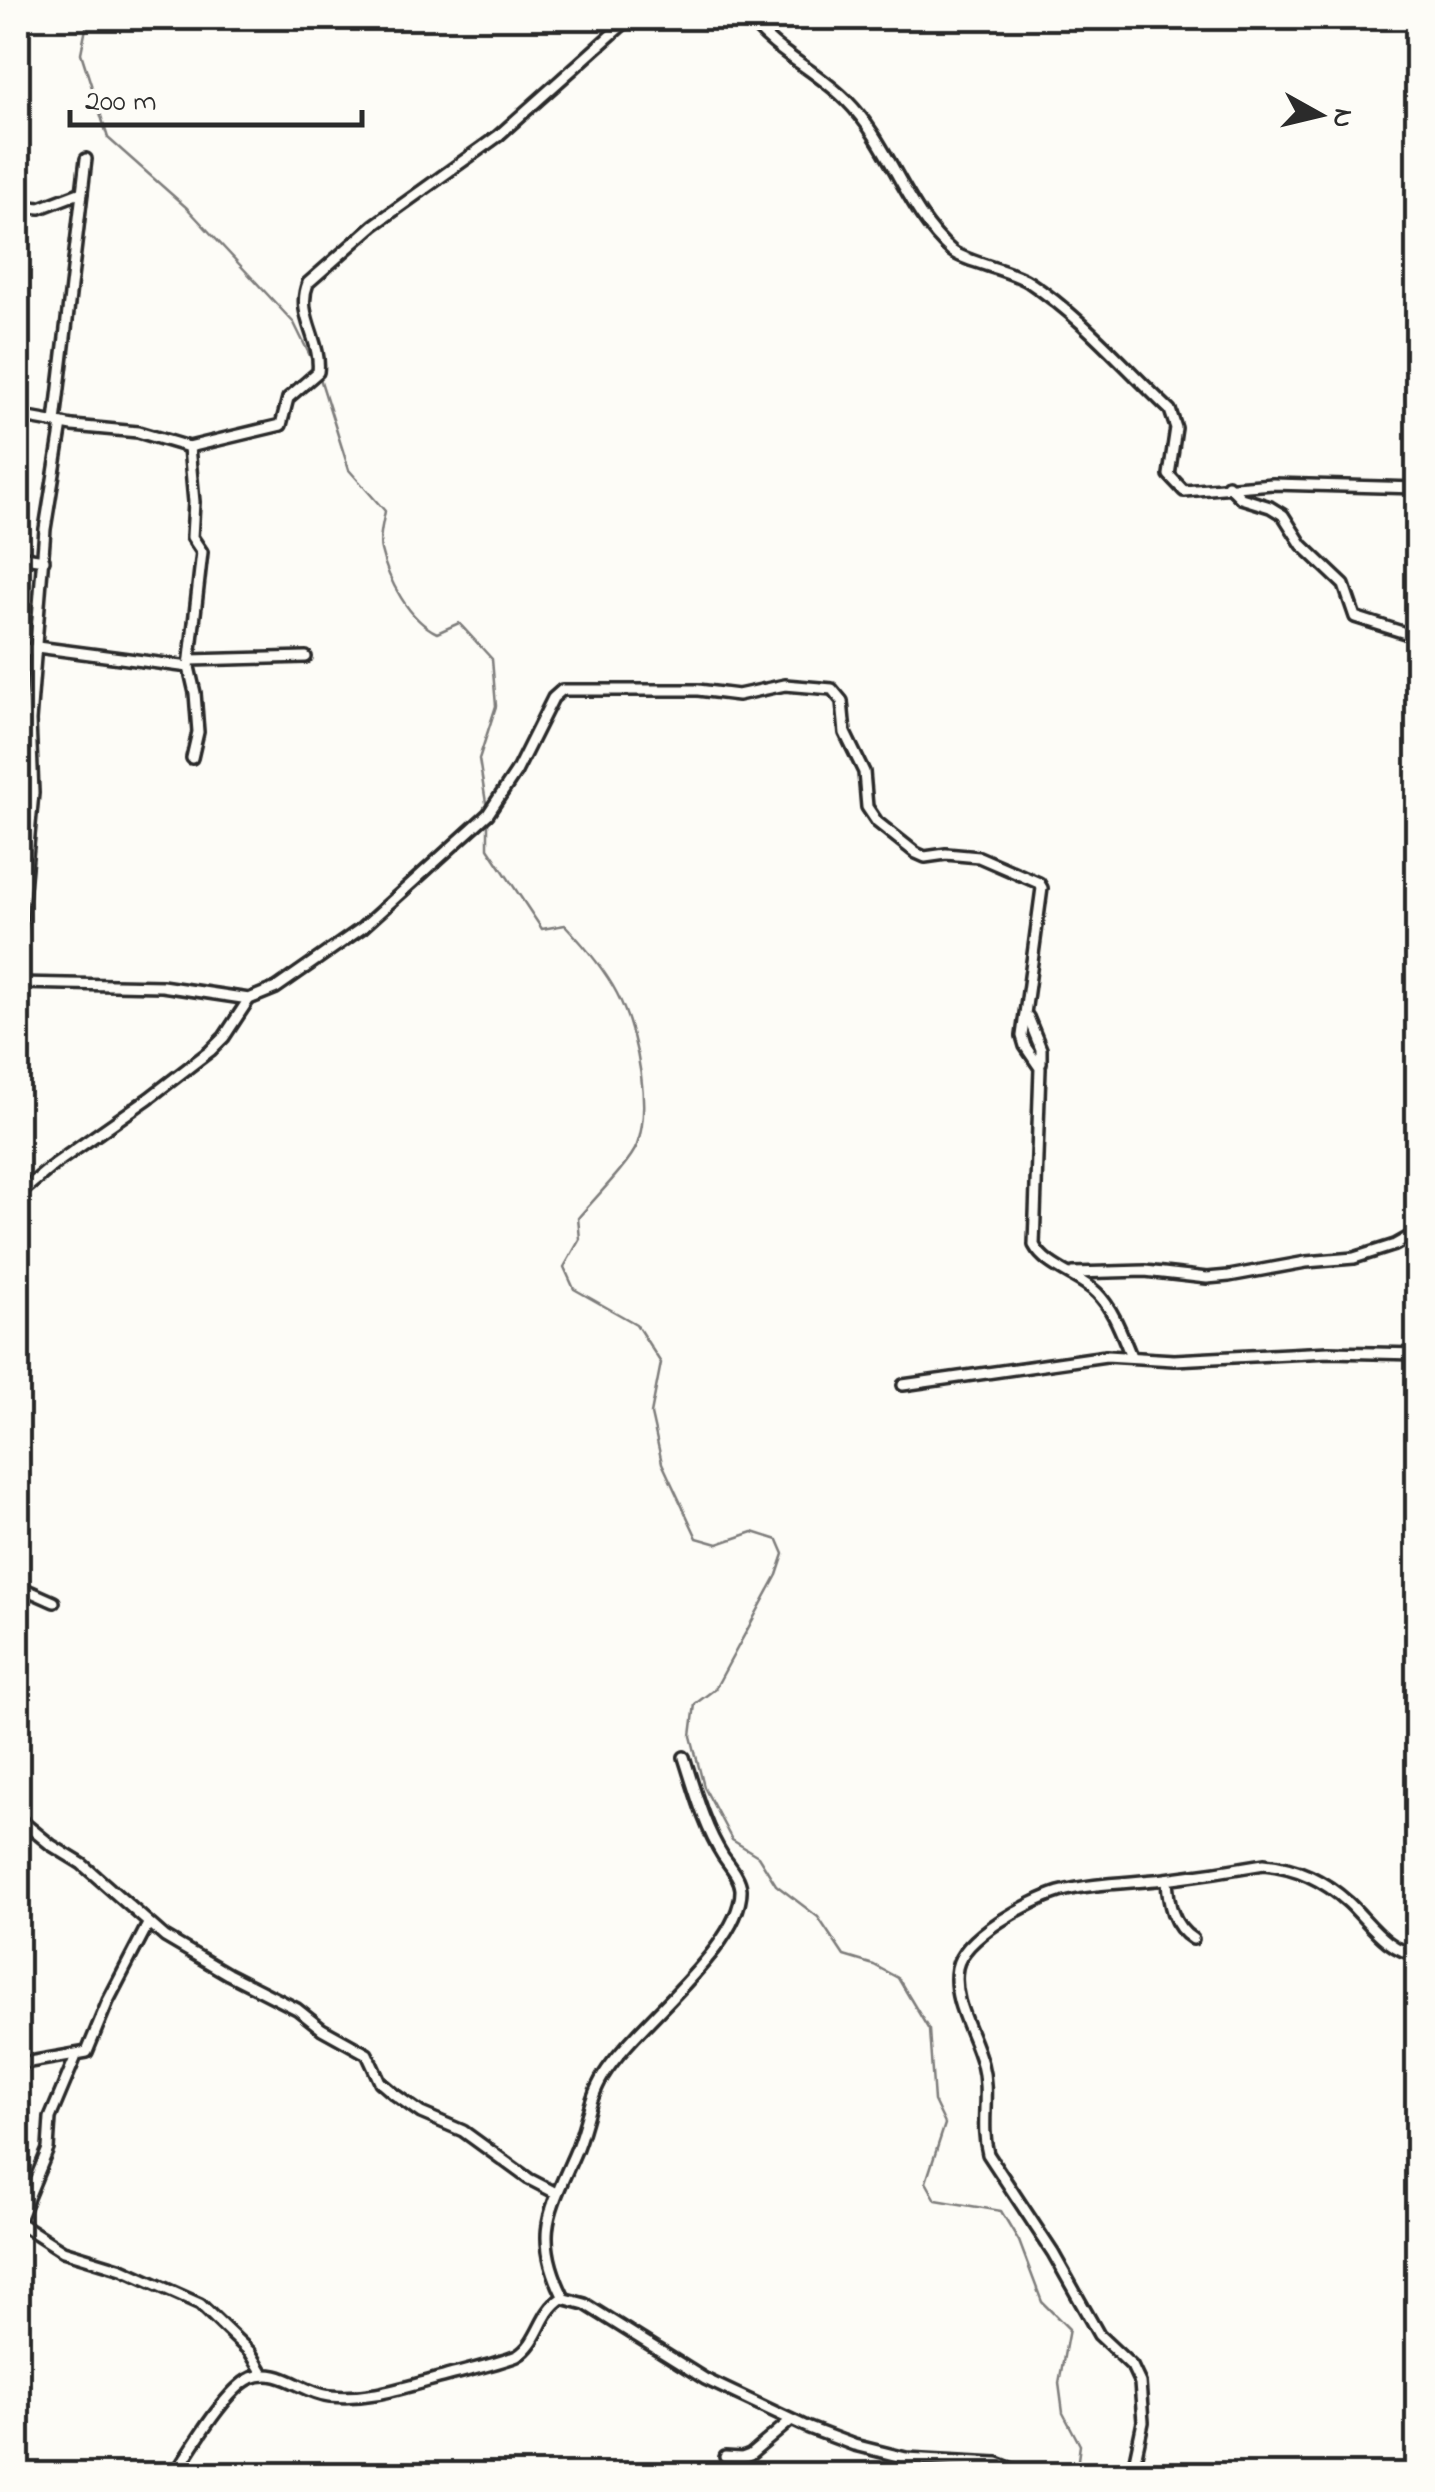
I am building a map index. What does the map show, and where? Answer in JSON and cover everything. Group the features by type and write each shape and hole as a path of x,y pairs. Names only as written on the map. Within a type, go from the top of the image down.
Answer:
{"street":[{"path":"18,416 138,432 190,447 282,426 288,398 318,372 320,356 305,318 308,283 374,225 498,136 630,18"},
{"path":"749,18 853,107 952,251 1018,275 1054,298 1170,410 1176,428 1169,475 1184,491 1228,485 1418,488"},
{"path":"18,952 33,793 30,721 36,648 86,159"},
{"path":"18,206 40,208 82,192"},
{"path":"190,447 192,537 202,552 190,663 198,732 192,758"},
{"path":"1228,485 1240,498 1283,515 1302,546 1344,585 1355,617 1418,637"},
{"path":"18,556 44,560"},
{"path":"18,649 190,663 306,658"},
{"path":"18,1195 54,1164 210,1051 249,1000 276,988 362,928 488,814 510,784 552,698 562,690 698,690 738,695 785,685 832,689 839,694 849,746 864,772 867,807 877,822 916,853 926,857 979,857 1039,882 1042,888 1023,1042 1040,1068 1034,1245 1045,1258 1096,1292 1106,1304 1131,1356"},
{"path":"18,982 162,986 249,1000"},
{"path":"1070,1273 1228,1276 1354,1258 1395,1245 1418,1232"},
{"path":"904,1385 1106,1356 1174,1360 1313,1353 1418,1354"},
{"path":"18,1586 54,1602"},
{"path":"564,2298 549,2256 546,2221 602,2077 717,1947 734,1920 741,1890 738,1878 710,1833 684,1757"},
{"path":"18,1818 82,1864 148,1924 355,2046 366,2054 380,2082 394,2094 421,2113 463,2131 556,2193"},
{"path":"1132,2474 1143,2422 1140,2383 1132,2366 1099,2335 1048,2244 988,2154 984,2122 988,2100 982,2062 967,2028 957,1965 970,1945 993,1926 1058,1892 1264,1864 1289,1866 1316,1880 1349,1904 1398,1950 1418,1955"},
{"path":"1167,1878 1169,1905 1193,1940"},
{"path":"18,2064 84,2055 148,1924"},
{"path":"76,2056 50,2118 48,2149 18,2222 63,2251 122,2269 200,2304 250,2352 264,2374"},
{"path":"175,2474 244,2382 264,2374 280,2376 314,2393 331,2396 377,2396 405,2390 517,2356 532,2345 552,2306 564,2298 585,2304 705,2379 790,2421 883,2454 996,2463 1025,2474"},
{"path":"725,2457 750,2455 790,2421"}],"waterway":[{"path":"88,18 81,53 108,138 187,208 294,323 315,366"},
{"path":"320,378 349,470 385,511 381,550 401,598 417,619 437,633 459,623 492,659 496,706 479,759 487,809"},
{"path":"488,817 488,848 542,929 565,925 595,960 617,993 637,1051 643,1110 637,1145 578,1218 580,1239 564,1267 574,1289 636,1324 661,1363 651,1414 662,1463 697,1538 718,1544 753,1532 778,1540 784,1554 777,1575 715,1689 695,1704 691,1736 704,1787 732,1840 758,1856 776,1885 818,1917 844,1956 898,1978 929,2030 934,2101 945,2124 926,2182 936,2200 1001,2211 1019,2241 1042,2302 1069,2329 1059,2383 1063,2413 1080,2445 1076,2474"}]}
